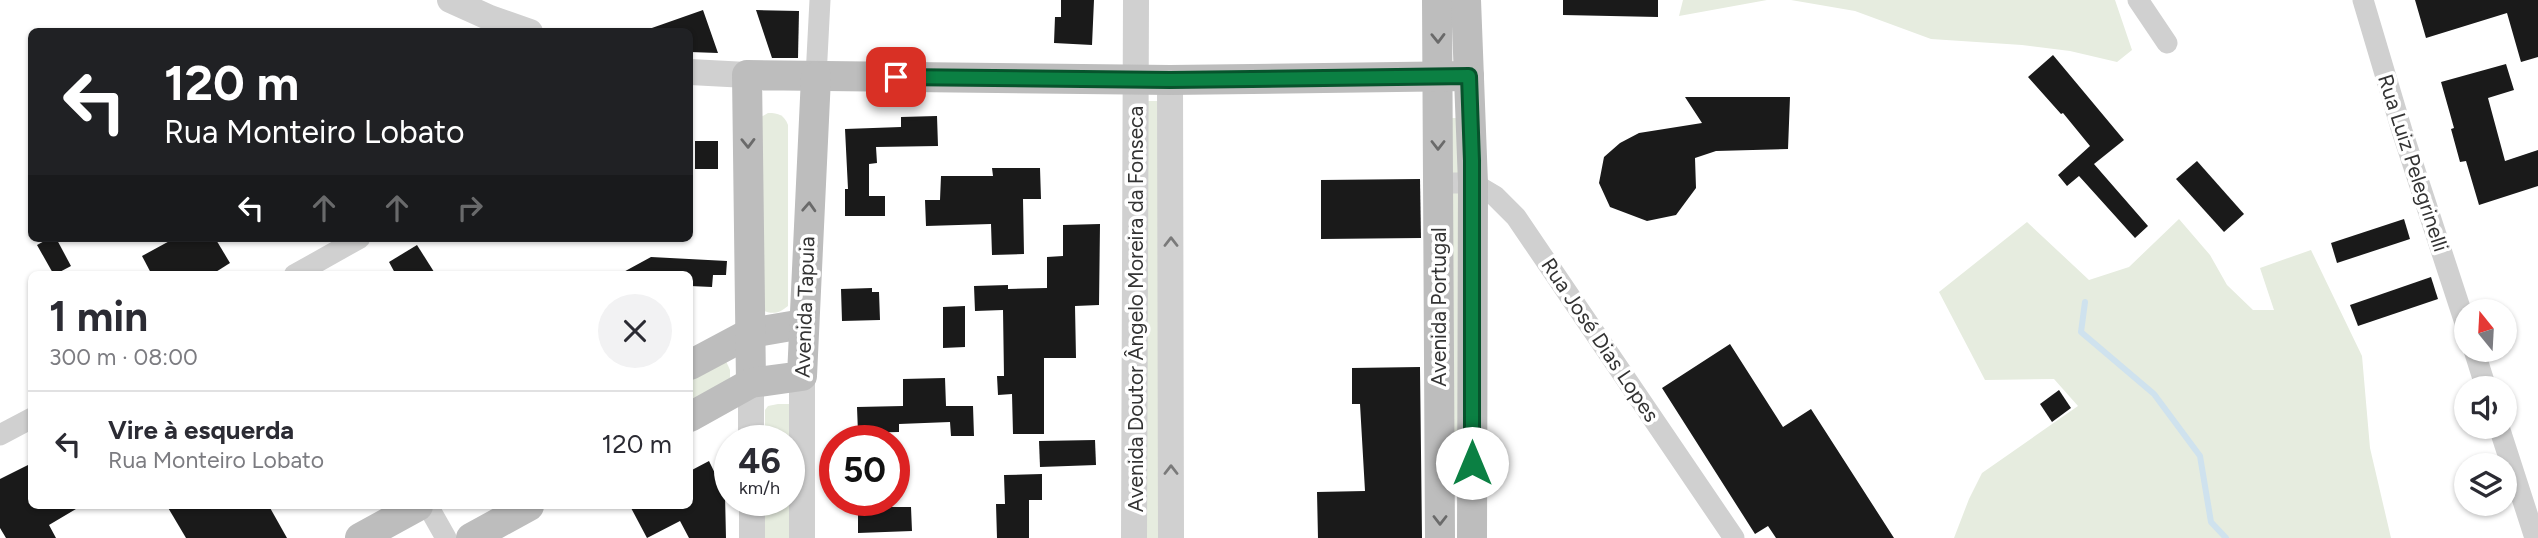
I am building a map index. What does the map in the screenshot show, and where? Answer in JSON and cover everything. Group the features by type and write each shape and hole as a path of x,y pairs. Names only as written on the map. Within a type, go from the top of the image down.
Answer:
{"main road":[{"name":"Avenida Portugal","path":"1437,0 1440,538"},
{"name":"Avenida Portugal","path":"1466,0 1473,183 1472,538"},
{"path":"751,383 747,75 1137,80 1469,76"},
{"name":"Avenida Tapuia","path":"802,376 816,77"},
{"path":"693,363 750,333 803,324"},
{"path":"693,415 751,383 802,376"},
{"path":"1440,463 1472,463"},
{"path":"360,538 413,509"},
{"path":"471,538 524,509"}],"street":[{"path":"450,0 519,28"},
{"path":"816,77 820,0"},
{"name":"Avenida Doutor Ângelo Moreira da Fonseca","path":"1134,538 1136,0"},
{"path":"2138,0 2167,43"},
{"name":"Rua Luiz Pelegrinelli","path":"2363,0 2402,131 2457,299"},
{"path":"693,72 747,75"},
{"name":"Avenida Doutor Ângelo Moreira da Fonseca","path":"1170,80 1171,538"},
{"path":"1438,183 1473,183"},
{"name":"Rua José Dias Lopes","path":"1473,183 1496,196 1516,218 1734,538"},
{"path":"302,271 353,242"},
{"name":"Avenida Tapuia","path":"802,376 802,538"},
{"path":"751,383 751,425"},
{"path":"0,435 28,420"},
{"path":"2503,439 2535,538"},
{"path":"430,509 446,538"},
{"path":"752,516 752,538"}],"shaded area":[{"path":"1683,0 1767,0 1679,16"},
{"path":"1791,0 2115,0 2132,50 2117,62 2070,51 2022,45 1931,39 1855,11"},
{"path":"1143,101 1162,101 1165,538 1143,538"},
{"path":"768,113 781,115 788,125 788,306 775,313 760,309 761,117"},
{"path":"1450,118 1461,118 1461,451 1450,452"},
{"path":"2179,219 2210,255 2227,285 2253,310 2274,310 2260,268 2311,250 2362,356 2370,448 2391,538 1954,538 1982,473 2078,406 2054,379 1985,380 1939,292 2027,222 2089,280 2129,267"},
{"path":"726,361 730,379 693,401 693,368"},
{"path":"790,404 791,425 765,425 765,410 768,406"},
{"path":"765,516 797,516 798,538 765,538"}],"building":[{"path":"1061,0 1094,0 1092,45 1054,43 1055,17 1061,17"},
{"path":"1563,0 1658,0 1658,17 1563,15"},
{"path":"2415,0 2538,0 2538,57 2521,62 2507,13 2426,38"},
{"path":"703,10 718,53 693,52 693,28 652,28"},
{"path":"756,10 799,11 798,58 772,58"},
{"path":"2053,55 2124,140 2094,164 2148,226 2135,238 2079,176 2067,186 2058,175 2090,146 2028,77"},
{"path":"2506,64 2514,90 2488,98 2505,161 2538,150 2538,186 2479,205 2466,161 2460,162 2441,82"},
{"path":"1685,97 1790,97 1788,149 1716,151 1695,158 1696,188 1676,215 1647,221 1610,207 1599,183 1604,157 1620,143 1639,133 1702,123"},
{"path":"937,116 938,146 876,147 877,163 869,164 869,196 885,196 885,216 845,216 845,189 848,189 845,129 901,127 901,117"},
{"path":"695,141 718,141 718,169 695,169"},
{"path":"2197,161 2244,214 2224,232 2176,179"},
{"path":"992,168 1040,168 1041,199 1023,199 1024,254 992,255 991,224 926,226 925,200 940,200 941,176 993,176"},
{"path":"1420,179 1421,238 1321,239 1321,180"},
{"path":"2404,219 2410,239 2337,263 2331,243"},
{"path":"1100,224 1099,305 1075,306 1076,358 1044,358 1044,434 1013,434 1012,394 998,395 997,376 1004,376 1003,310 975,311 974,286 1047,288 1047,257 1063,256 1063,225"},
{"path":"43,242 58,242 71,266 62,271 52,271 37,245"},
{"path":"168,242 217,242 230,263 217,271 150,271 142,256"},
{"path":"417,245 433,271 394,271 389,262"},
{"path":"651,257 727,261 726,275 713,275 712,287 693,286 693,271 625,271"},
{"path":"2431,277 2438,299 2358,326 2350,305"},
{"path":"872,288 872,292 879,292 880,320 842,321 841,289"},
{"path":"965,306 965,347 943,348 943,307"},
{"path":"1730,344 1783,427 1811,409 1894,538 1776,538 1768,526 1755,534 1662,388"},
{"path":"1420,367 1422,538 1318,538 1317,492 1365,491 1360,404 1352,404 1352,368"},
{"path":"945,378 946,406 973,406 974,436 951,436 950,422 858,425 857,407 903,406 903,379"},
{"path":"2059,390 2071,408 2052,422 2040,404"},
{"path":"1095,440 1096,465 1040,467 1039,441"},
{"path":"709,461 714,471 714,516 726,516 726,538 689,538 680,521 647,538 632,509 693,509 693,469"},
{"path":"28,465 28,509 76,509 49,525 56,538 6,538 0,528 0,479"},
{"path":"1042,474 1042,500 1029,500 1029,538 997,538 996,504 1005,504 1004,475"},
{"path":"911,507 912,531 858,533 858,516 910,516"},
{"path":"169,509 271,509 287,538 186,538"}],"waterway":[{"path":"2085,302 2081,332 2154,394 2200,456 2211,522 2226,538"}],"route":[{"path":"896,77 1170,80 1469,76 1472,116 1472,463"}]}
